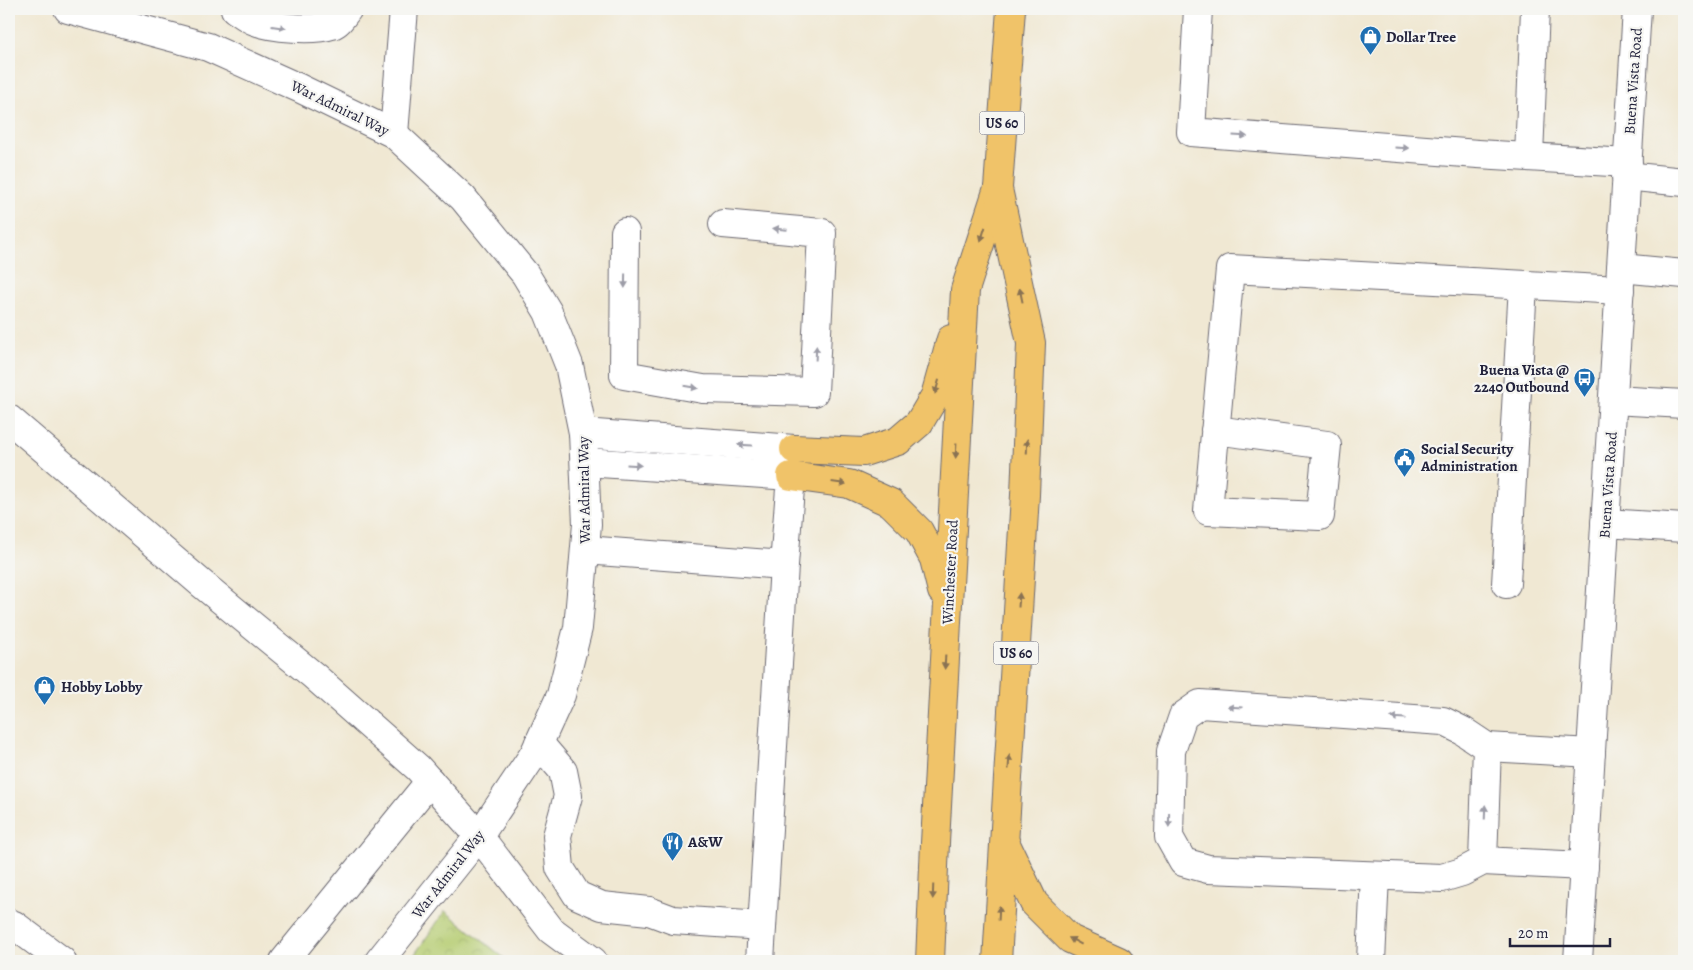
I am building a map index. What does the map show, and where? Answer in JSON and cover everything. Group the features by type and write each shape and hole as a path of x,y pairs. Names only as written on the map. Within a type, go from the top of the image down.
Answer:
{"highway":[{"name":"Winchester Road","path":"930,961 965,290 998,188 1011,9"},
{"name":"Winchester Road","path":"997,961 1025,495 1031,343 998,188"},
{"path":"794,448 864,452 898,441 919,423 935,396 965,290"},
{"path":"791,476 849,484 890,503 919,531 934,559 948,614"},
{"path":"1003,838 1034,903 1070,939 1119,961"}],"street":[{"name":"War Admiral Way","path":"68,9 208,47 394,134 463,198 526,274 548,312 569,365 583,433 586,462 587,524 578,628 561,696 534,754 480,836 379,961"},
{"path":"235,9 254,21 280,28 310,28 333,25 348,9"},
{"path":"394,134 404,9"},
{"path":"1198,9 1191,132 1478,154 1529,156 1627,170 1684,182"},
{"path":"1529,156 1535,9"},
{"name":"Buena Vista Road","path":"1578,961 1637,9"},
{"path":"625,232 624,375 703,389 814,392 822,233 723,224"},
{"path":"1215,430 1327,445 1320,516 1208,511 1215,430 1230,269 1523,285 1684,274"},
{"path":"1506,584 1523,285"},
{"path":"1613,400 1684,404"},
{"path":"9,419 202,584 314,676 418,768 480,836 551,930 593,961"},
{"path":"583,433 794,448"},
{"path":"586,462 791,476 760,961"},
{"path":"1605,523 1684,528"},
{"path":"585,550 784,565"},
{"path":"1584,866 1483,861 1462,872 1442,878 1208,870 1183,862 1169,836 1170,751 1183,716 1200,704 1443,721 1464,731 1487,747 1591,753"},
{"path":"538,743 563,772 568,796 557,836 560,868 577,895 602,906 649,911 673,920 762,926"},
{"path":"1483,861 1487,747"},
{"path":"284,961 430,781"},
{"path":"1371,961 1374,876"},
{"path":"9,922 62,961"}],"green space":[{"path":"445,911 508,961 410,961"}],"place":[{"name":"Dollar Tree","path":"1370,56"},
{"name":"Buena Vista @ 2240 Outbound","path":"1585,398"},
{"name":"Social Security Administration","path":"1405,477"},
{"name":"Hobby Lobby","path":"45,706"},
{"name":"A&W","path":"672,861"}]}
